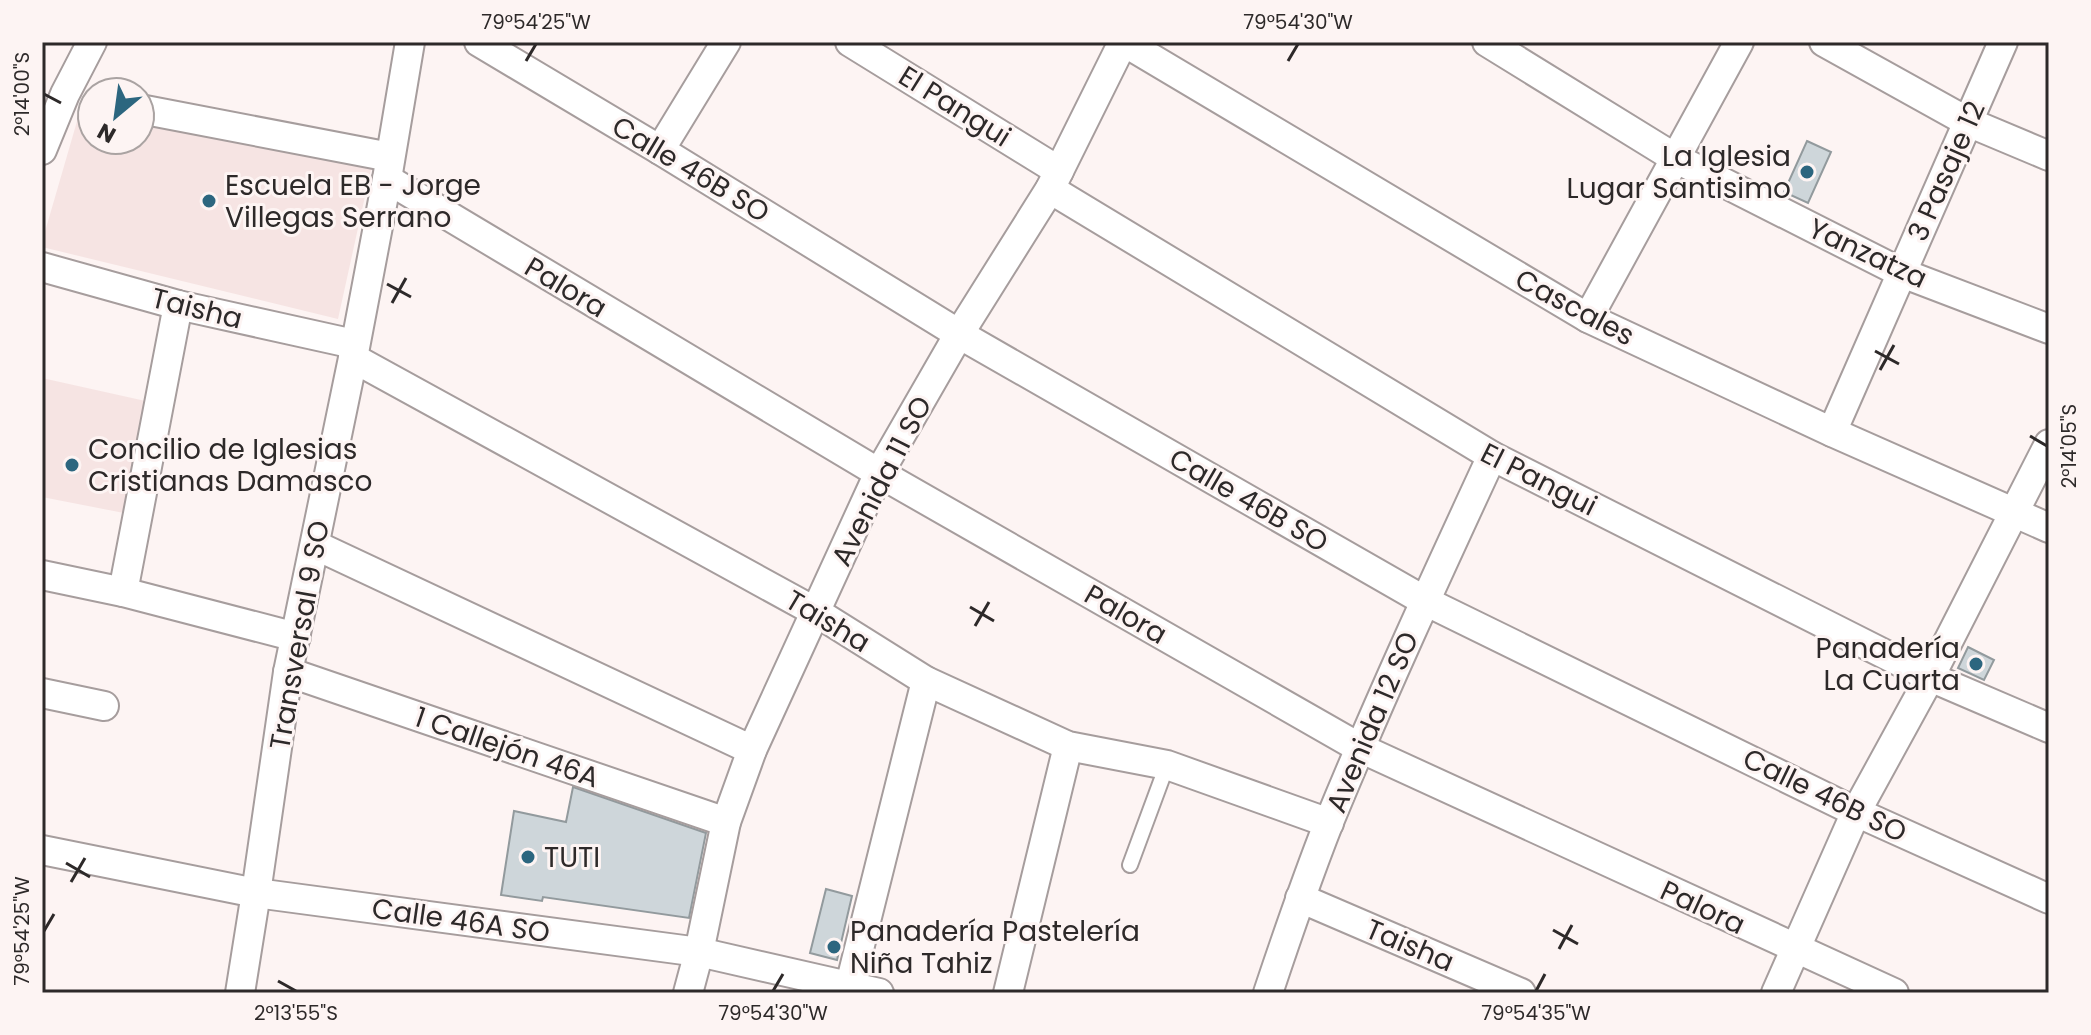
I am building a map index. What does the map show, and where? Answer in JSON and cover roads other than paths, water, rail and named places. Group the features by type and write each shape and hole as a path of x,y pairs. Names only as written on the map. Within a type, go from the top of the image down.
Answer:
{"street":[{"path":"84,76 92,42"},
{"name":"Transversal 9 SO","path":"240,993 288,672 354,351 410,42"},
{"name":"Calle 46B SO","path":"479,42 959,334 1425,601 1856,812 2049,899"},
{"path":"660,150 726,42"},
{"name":"El Pangui","path":"850,42 1054,180 1492,456 1930,677 2049,728"},
{"name":"Avenida 11 SO","path":"688,993 726,822 752,750 879,473 959,334 1054,180 1124,42"},
{"name":"Cascales","path":"1124,42 1588,318 1832,432 2049,528"},
{"name":"Yanzatza","path":"1487,42 1675,158 1902,273 2049,329"},
{"path":"1588,318 1739,42"},
{"path":"1824,42 1968,122 2049,156"},
{"name":"3 Pasaje 12","path":"1832,432 2003,42"},
{"path":"42,150 76,101"},
{"name":"Palora","path":"156,113 388,168 879,473 1360,748 1894,993"},
{"name":"Taisha","path":"42,267 354,351 816,612 926,681 1068,746 1167,765 1329,823"},
{"path":"123,592 178,305"},
{"path":"1776,993 1856,812 1930,677 2049,444"},
{"name":"Avenida 12 SO","path":"1268,993 1300,898 1360,748 1492,456"},
{"path":"315,545 752,750"},
{"path":"42,575 123,592 296,637"},
{"name":"1 Callejón 46A","path":"288,672 726,822"},
{"path":"849,989 926,681"},
{"path":"42,693 104,706"},
{"path":"1008,993 1068,746"},
{"name":"Calle 46A SO","path":"42,850 256,893 699,952 849,989 879,993"},
{"name":"Taisha","path":"1300,898 1521,993"}],"lane":[{"path":"1130,865 1167,765"}],"place":[{"name":"La Iglesia Lugar Santisimo","path":"1807,172"},
{"name":"Escuela EB - Jorge Villegas Serrano","path":"209,201"},
{"name":"Concilio de Iglesias Cristianas Damasco","path":"72,465"},
{"name":"Panadería La Cuarta","path":"1976,664"},
{"name":"TUTI","path":"528,857"},
{"name":"Panadería Pastelería Niña Tahiz","path":"834,947"}]}
